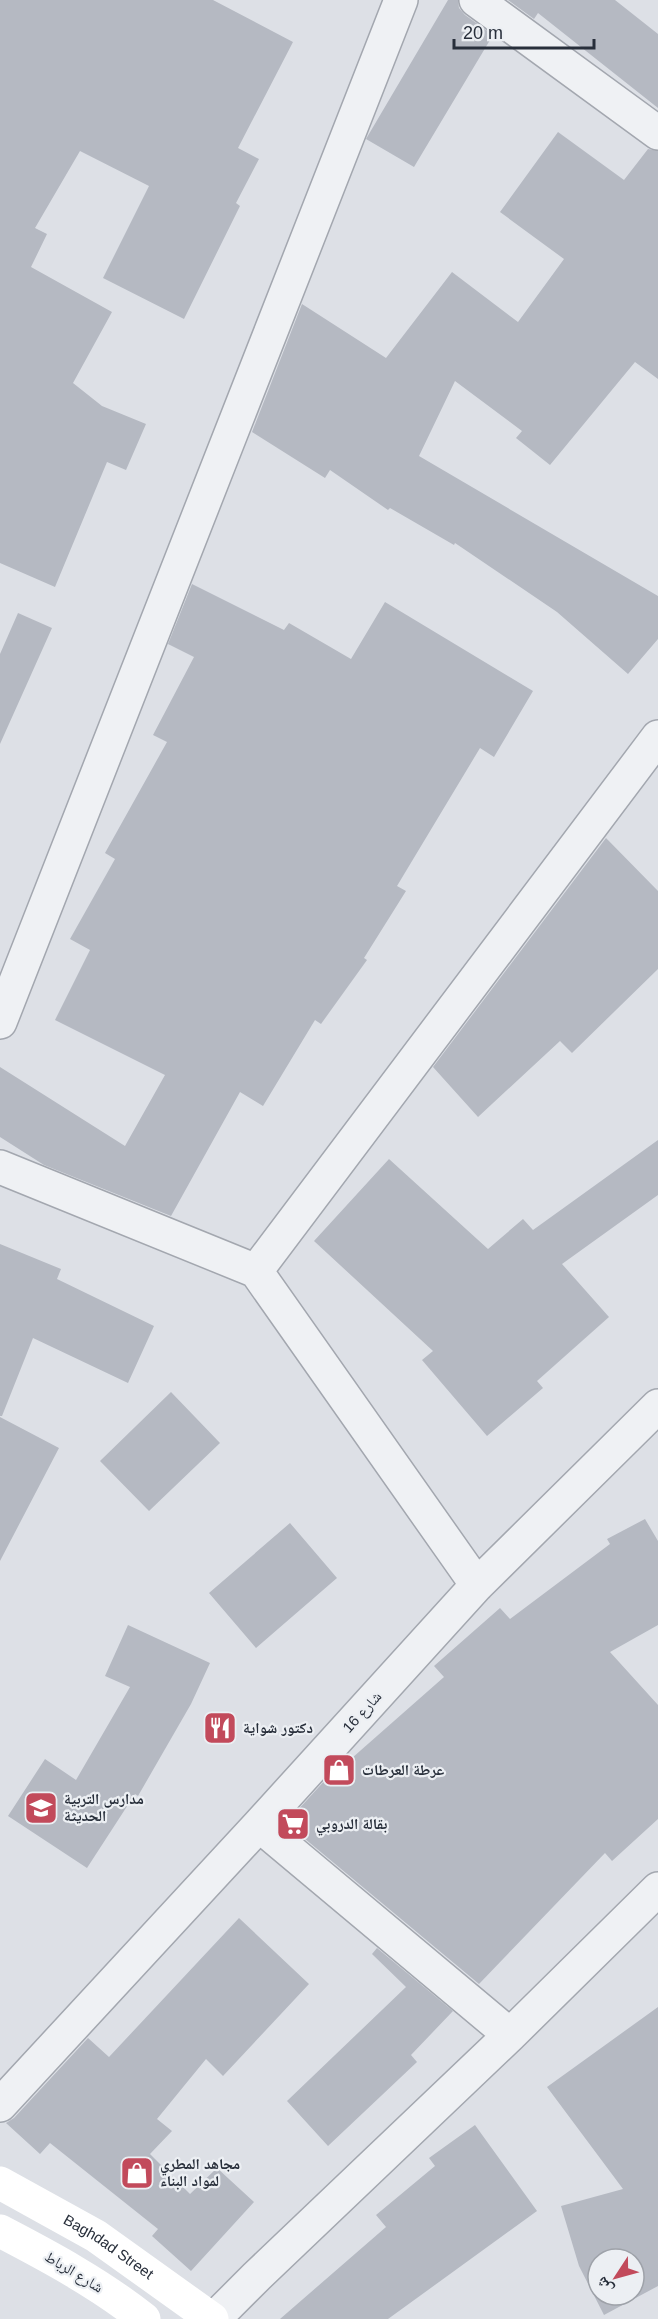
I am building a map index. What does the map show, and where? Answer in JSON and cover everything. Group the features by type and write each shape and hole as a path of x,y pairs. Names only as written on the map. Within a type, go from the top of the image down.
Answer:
{"street":[{"path":"0,1022 401,0"},
{"path":"476,0 658,133"},
{"path":"256,1271 658,736"},
{"path":"0,1167 256,1271 477,1585"},
{"name":"شارع 16","path":"0,2105 477,1585 658,1406"},
{"path":"259,1825 510,2035"},
{"path":"213,2319 510,2035 658,1889"},
{"name":"Baghdad Street","path":"0,2183 96,2236 213,2319"},
{"name":"شارع الرباط","path":"0,2231 49,2256 123,2302 144,2319"}],"building":[{"path":"0,0 213,0 293,42 238,148 259,159 236,203 240,206 184,319 103,278 149,186 80,151 35,228 47,234 31,267 112,312 73,383 102,406 146,424 126,470 107,462 55,587 0,563"},
{"path":"448,0 458,0 459,8 465,15 493,35 414,167 366,139"},
{"path":"508,0 615,0 658,34 658,108 538,13 534,19"},
{"path":"558,132 624,180 648,149 658,151 658,379 635,362 550,465 516,438 522,431 455,381 419,456 658,596 658,639 628,674 557,612 455,543 454,545 390,508 388,510 330,470 325,478 252,432 302,304 386,358 452,272 518,322 564,259 500,212"},
{"path":"192,584 284,630 289,623 351,659 385,602 533,691 494,757 480,748 397,886 406,891 364,958 367,960 321,1024 315,1020 263,1106 240,1092 171,1216 44,1165 0,1137 0,1067 125,1146 165,1075 55,1020 90,950 70,939 115,859 105,853 167,742 153,735 194,657 168,644"},
{"path":"18,613 52,628 0,744 0,654"},
{"path":"606,838 658,891 658,969 572,1053 560,1041 478,1117 433,1067"},
{"path":"658,1140 658,1195 562,1264 609,1317 537,1381 543,1388 487,1436 422,1360 433,1351 314,1241 389,1159 488,1249 523,1219 533,1230"},
{"path":"0,1244 61,1269 57,1279 154,1326 128,1383 33,1338 2,1416 0,1416"},
{"path":"171,1392 220,1443 149,1511 100,1461"},
{"path":"0,1417 59,1448 0,1561"},
{"path":"645,1519 658,1541 658,1625 610,1652 658,1705 658,1819 612,1861 605,1853 479,1984 286,1823 348,1755 352,1758 444,1677 434,1666 500,1608 510,1619 610,1544 607,1539"},
{"path":"290,1523 337,1578 256,1648 209,1593"},
{"path":"128,1625 210,1663 191,1704 138,1796 135,1794 87,1868 8,1816 45,1759 76,1780 130,1687 105,1676"},
{"path":"239,1918 309,1984 223,2076 206,2059 157,2119 172,2131 150,2154 190,2194 217,2168 254,2202 191,2271 152,2236 158,2229 50,2143 40,2154 6,2123 14,2118 88,2038 109,2057"},
{"path":"377,1948 453,2011 411,2055 417,2062 328,2146 287,2101 406,1987 372,1954"},
{"path":"658,2007 658,2286 646,2292 646,2247 586,2247 586,2280 579,2266 561,2206 623,2189 547,2087"},
{"path":"475,2125 537,2211 388,2319 280,2319 386,2227 376,2215 435,2166 429,2158"},
{"path":"600,2307 619,2307 604,2315"}],"place":[{"name":"دكتور شواية","path":"220,1728"},
{"name":"عرطة العرطات","path":"339,1770"},
{"name":"مدارس التربية الحديثة","path":"41,1808"},
{"name":"بقالة الدروبي","path":"293,1824"},
{"name":"مجاهد المطري لمواد البناء","path":"137,2173"}]}
